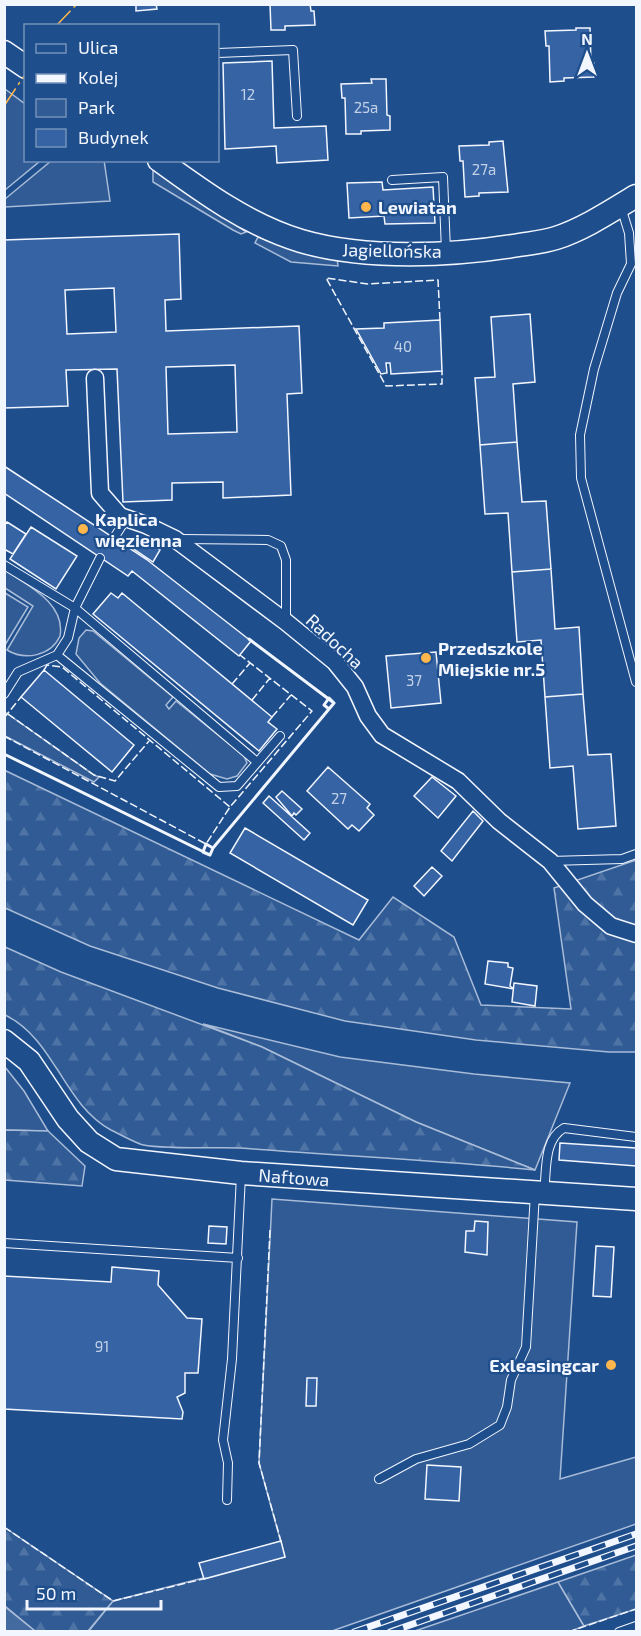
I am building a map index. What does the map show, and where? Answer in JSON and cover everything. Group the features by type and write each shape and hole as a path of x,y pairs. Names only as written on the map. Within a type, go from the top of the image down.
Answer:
{"street":[{"path":"4,52 24,66"},
{"name":"Jagiellońska","path":"162,162 212,199 258,224 301,241 361,251 489,250 555,238 629,200"},
{"name":"Radocha","path":"94,378 100,493 120,516 176,539 286,622 335,662 355,687 368,716 382,735 458,781 499,821 550,861 594,911 611,926 636,934"},
{"name":"Naftowa","path":"4,1041 29,1061 68,1119 89,1142 116,1159 242,1173 636,1199"}],"lane":[{"path":"219,53 293,50 297,116"},
{"path":"392,180 443,177 446,252"},
{"path":"629,200 628,233 634,268 617,293 594,369 580,435 581,478 636,682"},
{"path":"114,538 126,519"},
{"path":"176,539 268,540 281,546 286,560 286,622"},
{"path":"4,694 18,672 57,655 68,638 75,608 100,558"},
{"path":"4,565 75,608 257,762"},
{"path":"57,655 210,783 228,788 237,786 280,736"},
{"path":"550,861 622,859 636,854"},
{"path":"379,1479 416,1459 469,1444 500,1425 507,1407 511,1380 526,1347 539,1193 549,1147 555,1134 564,1128 636,1137"},
{"path":"227,1500 228,1463 223,1440 232,1359 242,1173"},
{"path":"4,1243 238,1258"},
{"path":"619,1632 636,1626"}],"green space":[{"path":"5,89 24,103 24,162 39,162 5,190"},
{"path":"50,162 104,162 110,201 5,207 5,199"},
{"path":"153,169 246,232 241,234 233,230 153,182"},
{"path":"258,237 288,248 337,258 338,266 291,262 255,243"},
{"path":"5,570 43,596 57,614 60,636 50,648 37,655 22,655 7,650 33,606 5,588"},
{"path":"5,593 28,607 5,645"},
{"path":"86,630 93,631 173,697 166,705 169,709 176,701 244,756 247,763 237,776 227,779 210,774 100,683 76,654 79,638"},
{"path":"5,712 99,777 94,782 5,736"},
{"path":"4,770 359,940 393,897 454,937 481,1005 571,1009 554,888 636,860 636,1052 609,1052 476,1040 345,1021 218,988 90,946 5,908"},
{"path":"5,947 61,972 262,1047 416,1122 535,1170 240,1148 160,1147 140,1144 111,1130 95,1119 81,1104 36,1039 5,1015"},
{"path":"203,1024 340,1057 474,1074 570,1083 535,1170 416,1122 262,1047"},
{"path":"5,1067 24,1091 48,1131 5,1130"},
{"path":"5,1130 48,1131 85,1166 82,1186 5,1180"},
{"path":"272,1199 577,1222 560,1479 636,1457 636,1524 332,1631 88,1632 113,1601 285,1557 259,1463"},
{"path":"4,1527 113,1601 88,1631 35,1631 5,1606"},
{"path":"636,1555 636,1609 584,1626 558,1582"},
{"path":"558,1582 584,1626 569,1632 412,1632"}],"shaded area":[{"path":"4,1606 35,1631 5,1631"}],"building":[{"path":"136,4 156,4 157,9 136,11"},
{"path":"270,4 310,4 311,11 314,11 315,25 285,26 285,30 271,30"},
{"path":"576,28 590,28 591,63 594,63 594,77 564,78 564,81 550,82 549,46 546,46 545,31 576,30"},
{"path":"272,61 274,128 326,126 328,160 277,163 276,146 225,149 223,63"},
{"path":"371,79 386,79 387,115 390,116 390,130 346,134 345,98 342,98 341,84 372,83"},
{"path":"503,141 508,192 479,193 479,196 465,197 463,161 460,161 459,146 489,145 489,142"},
{"path":"382,182 383,190 433,187 435,223 385,224 384,216 349,218 347,183"},
{"path":"179,234 181,299 165,300 166,331 299,326 302,393 287,394 291,495 223,498 223,482 172,483 172,500 123,502 117,369 66,370 68,406 4,408 4,240","holes":["114,288 116,332 67,334 65,290","235,365 237,432 168,434 166,367"]},
{"path":"530,314 535,382 513,384 517,442 480,445 475,378 495,377 491,317"},
{"path":"440,320 442,371 391,374 390,363 386,363 387,373 381,374 356,329 384,328 384,323"},
{"path":"517,442 522,502 546,501 551,569 512,572 508,513 485,514 480,445"},
{"path":"4,466 146,559 251,641 239,656 132,571 128,576 4,493"},
{"path":"7,522 26,534 13,554 4,549 4,526"},
{"path":"31,527 77,556 56,589 10,559"},
{"path":"136,534 160,550 153,562 128,545"},
{"path":"551,569 555,629 579,627 583,694 545,697 541,640 517,642 512,572"},
{"path":"111,593 118,598 122,593 272,717 268,722 277,729 259,751 93,614"},
{"path":"436,652 441,703 391,708 386,656"},
{"path":"44,670 134,745 112,772 21,697"},
{"path":"583,694 588,755 611,754 616,826 578,829 573,766 550,768 545,697"},
{"path":"328,767 370,804 367,808 374,815 359,831 352,825 348,829 307,791"},
{"path":"432,777 456,796 438,818 414,796"},
{"path":"282,791 302,809 296,815 294,813 292,816 276,797"},
{"path":"269,796 310,833 304,840 263,803"},
{"path":"473,811 483,821 452,861 441,851"},
{"path":"245,828 368,900 353,925 230,853"},
{"path":"432,867 442,876 424,896 414,886"},
{"path":"488,961 508,963 508,967 513,968 510,986 514,989 485,984"},
{"path":"514,983 537,986 535,1006 512,1002"},
{"path":"560,1143 636,1148 636,1166 559,1160"},
{"path":"475,1221 488,1222 487,1255 465,1252 466,1231 474,1231"},
{"path":"209,1226 227,1227 226,1244 208,1243"},
{"path":"596,1246 614,1247 611,1297 593,1296"},
{"path":"112,1267 159,1271 158,1285 187,1318 202,1319 198,1373 185,1373 185,1393 177,1397 183,1412 182,1419 4,1409 4,1276 111,1282"},
{"path":"307,1378 317,1378 316,1406 306,1406"},
{"path":"427,1465 461,1467 459,1501 425,1499"},
{"path":"281,1541 285,1557 204,1579 199,1563"}],"railway":[{"path":"354,1632 636,1534"},
{"path":"390,1632 636,1546"}],"fence":[{"path":"440,320 438,280 368,284 326,278 386,386 442,384 442,371"},
{"path":"4,736 206,844 230,807 312,711 240,655"},
{"path":"232,684 250,663"},
{"path":"44,670 47,665 62,667 230,807"},
{"path":"252,700 270,678"},
{"path":"272,717 291,695"},
{"path":"4,718 21,697"},
{"path":"8,714 94,775 115,781 149,741"},
{"path":"270,1230 259,1463 282,1545"},
{"path":"4,1527 113,1601 207,1578"},
{"path":"568,1632 636,1609"}],"wall":[{"path":"4,754 210,855 213,848 334,703 249,639"},
{"path":"329,698 334,703 329,709 324,705 329,698"},
{"path":"206,844 213,848 210,855 203,852 206,844"}],"power":[{"path":"58,24 77,4"},
{"path":"4,106 24,76"}],"place":[{"name":"Lewiatan","path":"366,207"},
{"name":"Kaplica więzienna","path":"83,529"},
{"name":"Przedszkole Miejskie nr.5","path":"426,658"},
{"name":"Exleasingcar","path":"611,1365"}]}
